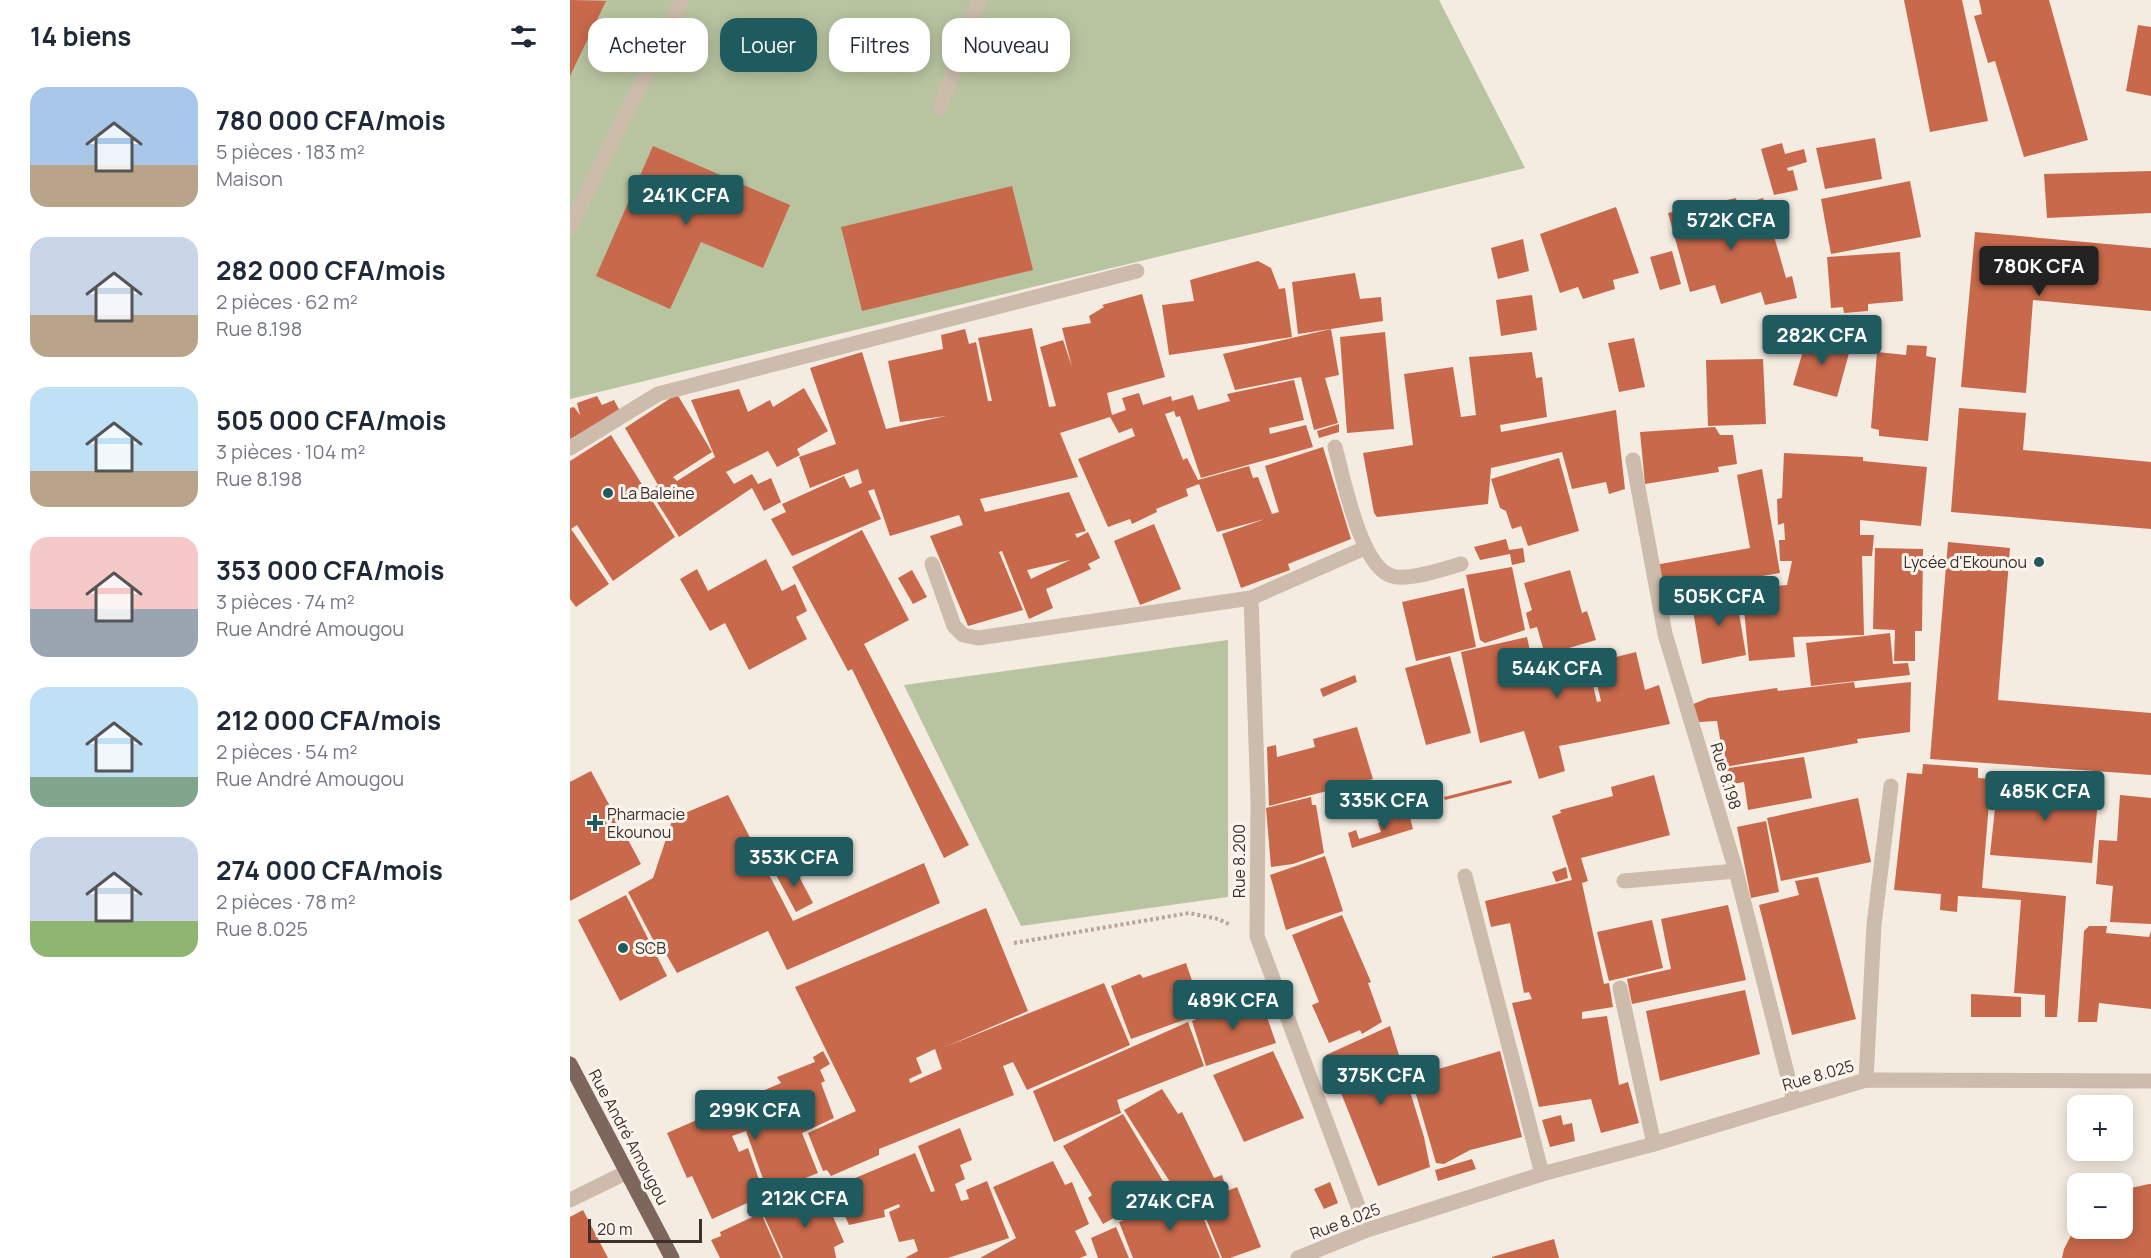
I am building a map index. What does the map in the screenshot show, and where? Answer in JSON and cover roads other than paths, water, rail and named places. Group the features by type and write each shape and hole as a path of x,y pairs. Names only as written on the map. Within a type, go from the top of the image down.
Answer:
{"main road":[{"name":"Rue André Amougou","path":"570,1064 672,1258"}],"street":[{"path":"570,227 682,0"},
{"path":"940,108 979,0"},
{"path":"570,448 658,394 1137,271"},
{"path":"1335,447 1365,548 1377,567 1392,576 1408,576 1461,564"},
{"name":"Rue 8.198","path":"1633,460 1665,634 1736,871 1794,1101"},
{"path":"932,564 954,626 963,635 978,638 1251,598 1365,548"},
{"name":"Rue 8.200","path":"1251,598 1258,800 1257,936 1367,1230"},
{"path":"1866,1080 1874,925 1891,786"},
{"path":"1624,881 1736,871"},
{"path":"1464,876 1542,1174"},
{"path":"1620,988 1654,1144"},
{"name":"Rue 8.025","path":"1298,1258 1367,1230 1542,1174 1654,1144 1866,1080 2151,1081"},
{"path":"570,1200 627,1172"}],"place":[{"name":"La Baleine","path":"608,493"},
{"name":"Lycée d'Ekounou","path":"2039,562"},
{"name":"Pharmacie Ekounou","path":"595,823"},
{"name":"SCB","path":"623,948"}]}
